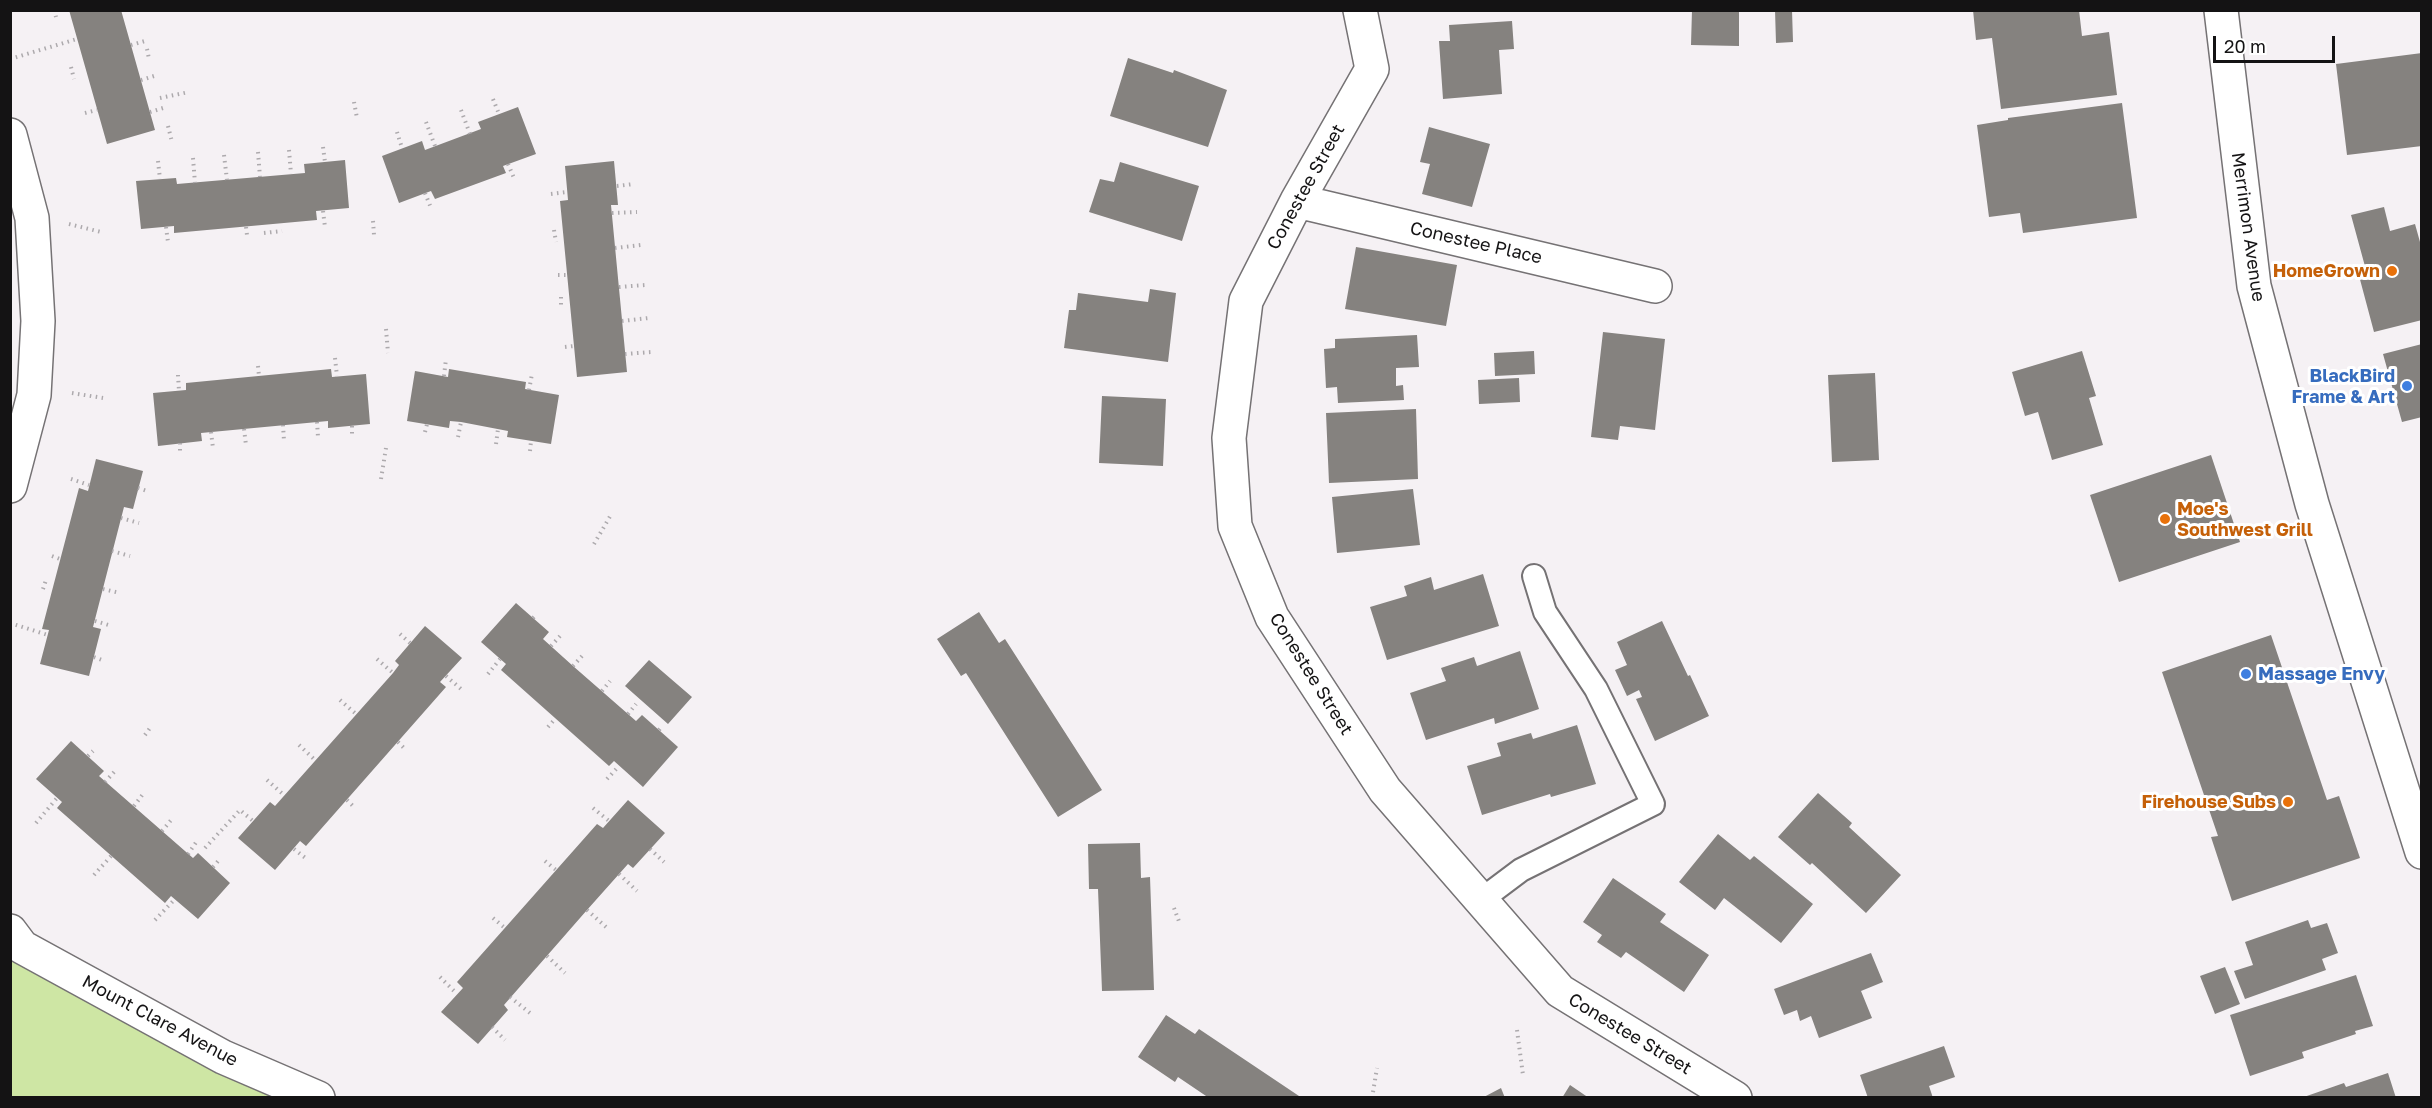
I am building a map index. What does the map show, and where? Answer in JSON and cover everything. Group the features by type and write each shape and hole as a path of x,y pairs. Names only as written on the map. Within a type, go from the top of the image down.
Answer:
{"street":[{"name":"Conestee Street","path":"1360,10 1372,69 1297,201 1246,301 1228,438 1235,525 1272,617 1385,790 1560,992 1735,1098"},
{"name":"Merrimon Avenue","path":"2221,10 2254,286 2312,504 2421,852"},
{"path":"10,135 32,218 38,321 34,395 10,486"},
{"name":"Conestee Place","path":"1297,201 1655,286"},
{"name":"Mount Clare Avenue","path":"10,931 22,946 223,1057 318,1098"}],"lane":[{"path":"1481,900 1521,870 1653,804 1596,689 1545,612 1534,576"}],"path":[{"path":"54,10 56,17"},
{"path":"10,59 77,39"},
{"path":"130,45 145,41"},
{"path":"147,49 149,59"},
{"path":"71,67 74,79"},
{"path":"141,80 154,76"},
{"path":"160,98 189,92"},
{"path":"493,99 499,114"},
{"path":"354,102 357,118"},
{"path":"150,112 163,108"},
{"path":"85,113 97,110"},
{"path":"461,110 470,134"},
{"path":"426,122 435,146"},
{"path":"168,126 172,142"},
{"path":"397,132 402,148"},
{"path":"323,147 325,162"},
{"path":"290,150 291,174"},
{"path":"258,152 260,177"},
{"path":"224,155 226,180"},
{"path":"193,158 195,183"},
{"path":"158,161 160,179"},
{"path":"508,164 514,178"},
{"path":"617,186 634,184"},
{"path":"551,194 567,192"},
{"path":"425,193 431,208"},
{"path":"323,211 325,227"},
{"path":"612,213 637,212"},
{"path":"373,221 374,235"},
{"path":"61,222 101,232"},
{"path":"166,227 168,242"},
{"path":"246,227 248,236"},
{"path":"554,230 555,242"},
{"path":"264,233 282,231"},
{"path":"615,248 641,245"},
{"path":"558,275 567,274"},
{"path":"619,287 645,285"},
{"path":"561,297 561,308"},
{"path":"622,321 648,318"},
{"path":"386,329 388,352"},
{"path":"565,347 574,346"},
{"path":"625,354 652,352"},
{"path":"335,358 337,376"},
{"path":"444,376 446,359"},
{"path":"258,366 259,376"},
{"path":"530,390 532,374"},
{"path":"178,375 179,391"},
{"path":"64,391 103,398"},
{"path":"317,422 318,437"},
{"path":"458,437 461,422"},
{"path":"425,432 427,424"},
{"path":"283,425 284,441"},
{"path":"352,426 352,434"},
{"path":"244,429 246,445"},
{"path":"496,444 498,429"},
{"path":"211,432 213,448"},
{"path":"530,451 531,441"},
{"path":"180,443 180,451"},
{"path":"381,479 386,448"},
{"path":"70,479 89,485"},
{"path":"138,488 147,491"},
{"path":"594,544 612,513"},
{"path":"121,518 139,523"},
{"path":"112,551 130,556"},
{"path":"52,556 60,559"},
{"path":"43,589 46,580"},
{"path":"103,589 120,593"},
{"path":"95,621 112,626"},
{"path":"10,623 48,635"},
{"path":"400,634 410,643"},
{"path":"551,646 560,636"},
{"path":"573,666 582,656"},
{"path":"94,657 102,660"},
{"path":"377,659 393,673"},
{"path":"488,674 500,659"},
{"path":"446,676 460,689"},
{"path":"602,691 610,681"},
{"path":"339,700 356,714"},
{"path":"628,714 636,704"},
{"path":"548,727 555,719"},
{"path":"145,735 150,728"},
{"path":"398,742 406,750"},
{"path":"298,745 315,760"},
{"path":"88,756 93,751"},
{"path":"607,779 619,766"},
{"path":"105,782 115,771"},
{"path":"267,780 284,795"},
{"path":"134,806 143,794"},
{"path":"36,823 57,798"},
{"path":"346,800 355,808"},
{"path":"593,808 609,821"},
{"path":"206,848 240,810 253,821"},
{"path":"162,831 172,819"},
{"path":"188,854 197,841"},
{"path":"294,849 308,860"},
{"path":"650,849 664,862"},
{"path":"94,875 111,856"},
{"path":"213,867 219,860"},
{"path":"545,861 556,870"},
{"path":"619,874 637,891"},
{"path":"155,920 175,899"},
{"path":"1174,908 1180,924"},
{"path":"587,910 606,927"},
{"path":"493,918 505,928"},
{"path":"547,956 565,973"},
{"path":"440,977 457,994"},
{"path":"510,998 530,1013"},
{"path":"492,1027 506,1040"},
{"path":"1517,1030 1523,1075"},
{"path":"1372,1098 1377,1068"}],"green space":[{"path":"10,929 330,1097 11,1097"}],"building":[{"path":"69,10 121,10 155,130 107,144"},
{"path":"1692,10 1739,10 1739,46 1691,45"},
{"path":"1775,10 1792,10 1793,42 1776,43"},
{"path":"1973,10 2079,10 2082,36 2109,32 2117,95 2001,109 1992,38 1976,40"},
{"path":"1512,21 1514,49 1499,50 1502,94 1443,99 1439,41 1450,41 1449,25"},
{"path":"2422,53 2422,146 2347,155 2336,64"},
{"path":"1128,58 1173,73 1174,70 1227,90 1208,147 1110,116"},
{"path":"2122,103 2137,218 2023,233 2020,213 1989,217 1977,125 2008,120 2008,118"},
{"path":"518,107 536,154 503,166 506,173 435,199 431,191 399,203 382,156 422,141 425,150 481,129 478,122"},
{"path":"1429,127 1490,144 1472,207 1422,194 1430,164 1420,162"},
{"path":"345,160 349,208 316,211 317,220 174,233 174,226 141,229 136,181 176,178 177,184 305,173 304,164"},
{"path":"614,161 618,205 611,205 627,372 577,377 560,201 568,200 565,166"},
{"path":"1120,162 1199,186 1182,241 1089,212 1100,179 1114,182"},
{"name":"HomeGrown","path":"2384,207 2390,231 2415,224 2420,242 2422,242 2422,320 2374,332 2358,272 2366,270 2351,215"},
{"path":"1356,247 1457,265 1446,326 1345,309"},
{"path":"1150,289 1176,293 1168,362 1064,348 1069,310 1076,310 1078,293 1148,302"},
{"path":"1603,332 1665,339 1655,430 1620,426 1618,440 1591,437"},
{"path":"1417,335 1419,367 1396,368 1396,386 1403,385 1404,400 1338,403 1337,387 1326,388 1324,349 1335,348 1335,339"},
{"name":"BlackBird Frame & Art","path":"2422,344 2422,417 2402,422 2383,354"},
{"path":"1534,351 1535,374 1495,376 1494,353"},
{"path":"2082,351 2096,396 2089,398 2103,445 2052,460 2038,412 2025,416 2012,372"},
{"path":"331,369 332,377 366,374 370,424 328,428 328,421 201,433 202,441 158,446 153,393 186,390 186,383"},
{"path":"449,369 526,382 525,389 559,395 551,444 507,437 508,431 461,422 450,421 449,428 407,421 415,371 448,377"},
{"path":"1875,373 1879,460 1832,462 1828,375"},
{"path":"1519,378 1520,402 1479,404 1478,380"},
{"path":"1102,396 1166,399 1163,466 1099,463"},
{"path":"1416,409 1418,479 1329,483 1326,413"},
{"name":"Moe's Southwest Grill","path":"2211,455 2240,542 2119,582 2090,495"},
{"path":"96,459 143,471 133,509 124,507 93,627 101,629 89,676 40,664 49,630 42,629 79,488 88,491"},
{"path":"1413,489 1420,545 1337,553 1332,497"},
{"path":"1483,574 1499,626 1387,660 1370,607 1407,596 1404,586 1431,577 1434,590"},
{"path":"516,603 549,632 543,639 573,666 636,721 642,715 678,747 643,787 614,761 609,766 501,670 506,664 481,642"},
{"path":"979,612 999,643 1005,639 1102,790 1058,817 966,673 961,676 937,639"},
{"path":"1662,621 1709,716 1655,741 1636,699 1642,697 1639,690 1627,696 1615,670 1627,665 1617,642"},
{"path":"425,626 462,658 440,682 446,687 306,846 300,841 275,870 238,838 270,802 275,806 393,673 399,665 395,661"},
{"path":"2271,635 2327,800 2339,796 2360,858 2232,901 2211,837 2218,836 2162,672"},
{"path":"1520,651 1539,709 1495,724 1494,718 1426,740 1410,693 1446,681 1441,668 1474,657 1477,666"},
{"path":"649,660 692,697 668,724 625,686"},
{"path":"1577,725 1596,784 1551,797 1550,794 1482,815 1467,766 1501,756 1497,743 1531,733 1533,739"},
{"path":"71,741 104,771 99,776 193,858 198,853 230,883 198,919 171,896 165,903 57,808 62,802 36,779"},
{"path":"1818,793 1852,823 1849,827 1901,875 1866,913 1812,863 1810,865 1778,837"},
{"path":"628,800 665,833 633,868 628,864 587,910 504,1005 508,1010 478,1044 441,1012 463,988 457,982 597,824 603,828"},
{"path":"1718,834 1750,860 1754,856 1813,904 1781,943 1724,898 1715,910 1679,882"},
{"path":"1140,843 1141,878 1150,877 1154,990 1102,991 1098,889 1089,889 1088,844"},
{"path":"1613,878 1666,914 1660,922 1709,955 1684,992 1626,952 1621,958 1597,942 1602,935 1583,922"},
{"path":"2308,920 2311,928 2327,923 2338,953 2322,959 2326,970 2245,999 2234,971 2253,965 2245,942"},
{"path":"1871,953 1883,982 1861,991 1872,1018 1819,1038 1811,1016 1800,1021 1797,1010 1784,1015 1774,989"},
{"path":"2225,967 2240,1004 2215,1014 2200,976"},
{"path":"2356,975 2373,1026 2302,1052 2304,1058 2250,1076 2230,1015"},
{"path":"1166,1015 1195,1034 1199,1029 1302,1098 1209,1098 1178,1077 1175,1082 1138,1057"},
{"path":"1944,1046 1955,1077 1929,1086 1933,1098 1868,1098 1860,1075"},
{"path":"2388,1073 2396,1098 2301,1098 2344,1083 2346,1087"},
{"path":"1570,1085 1589,1098 1562,1098"},
{"path":"1501,1088 1505,1098 1482,1098"}],"place":[{"name":"HomeGrown","path":"2392,271"},
{"name":"BlackBird Frame & Art","path":"2407,386"},
{"name":"Moe's Southwest Grill","path":"2165,519"},
{"name":"Massage Envy","path":"2246,674"},
{"name":"Firehouse Subs","path":"2288,802"}]}
